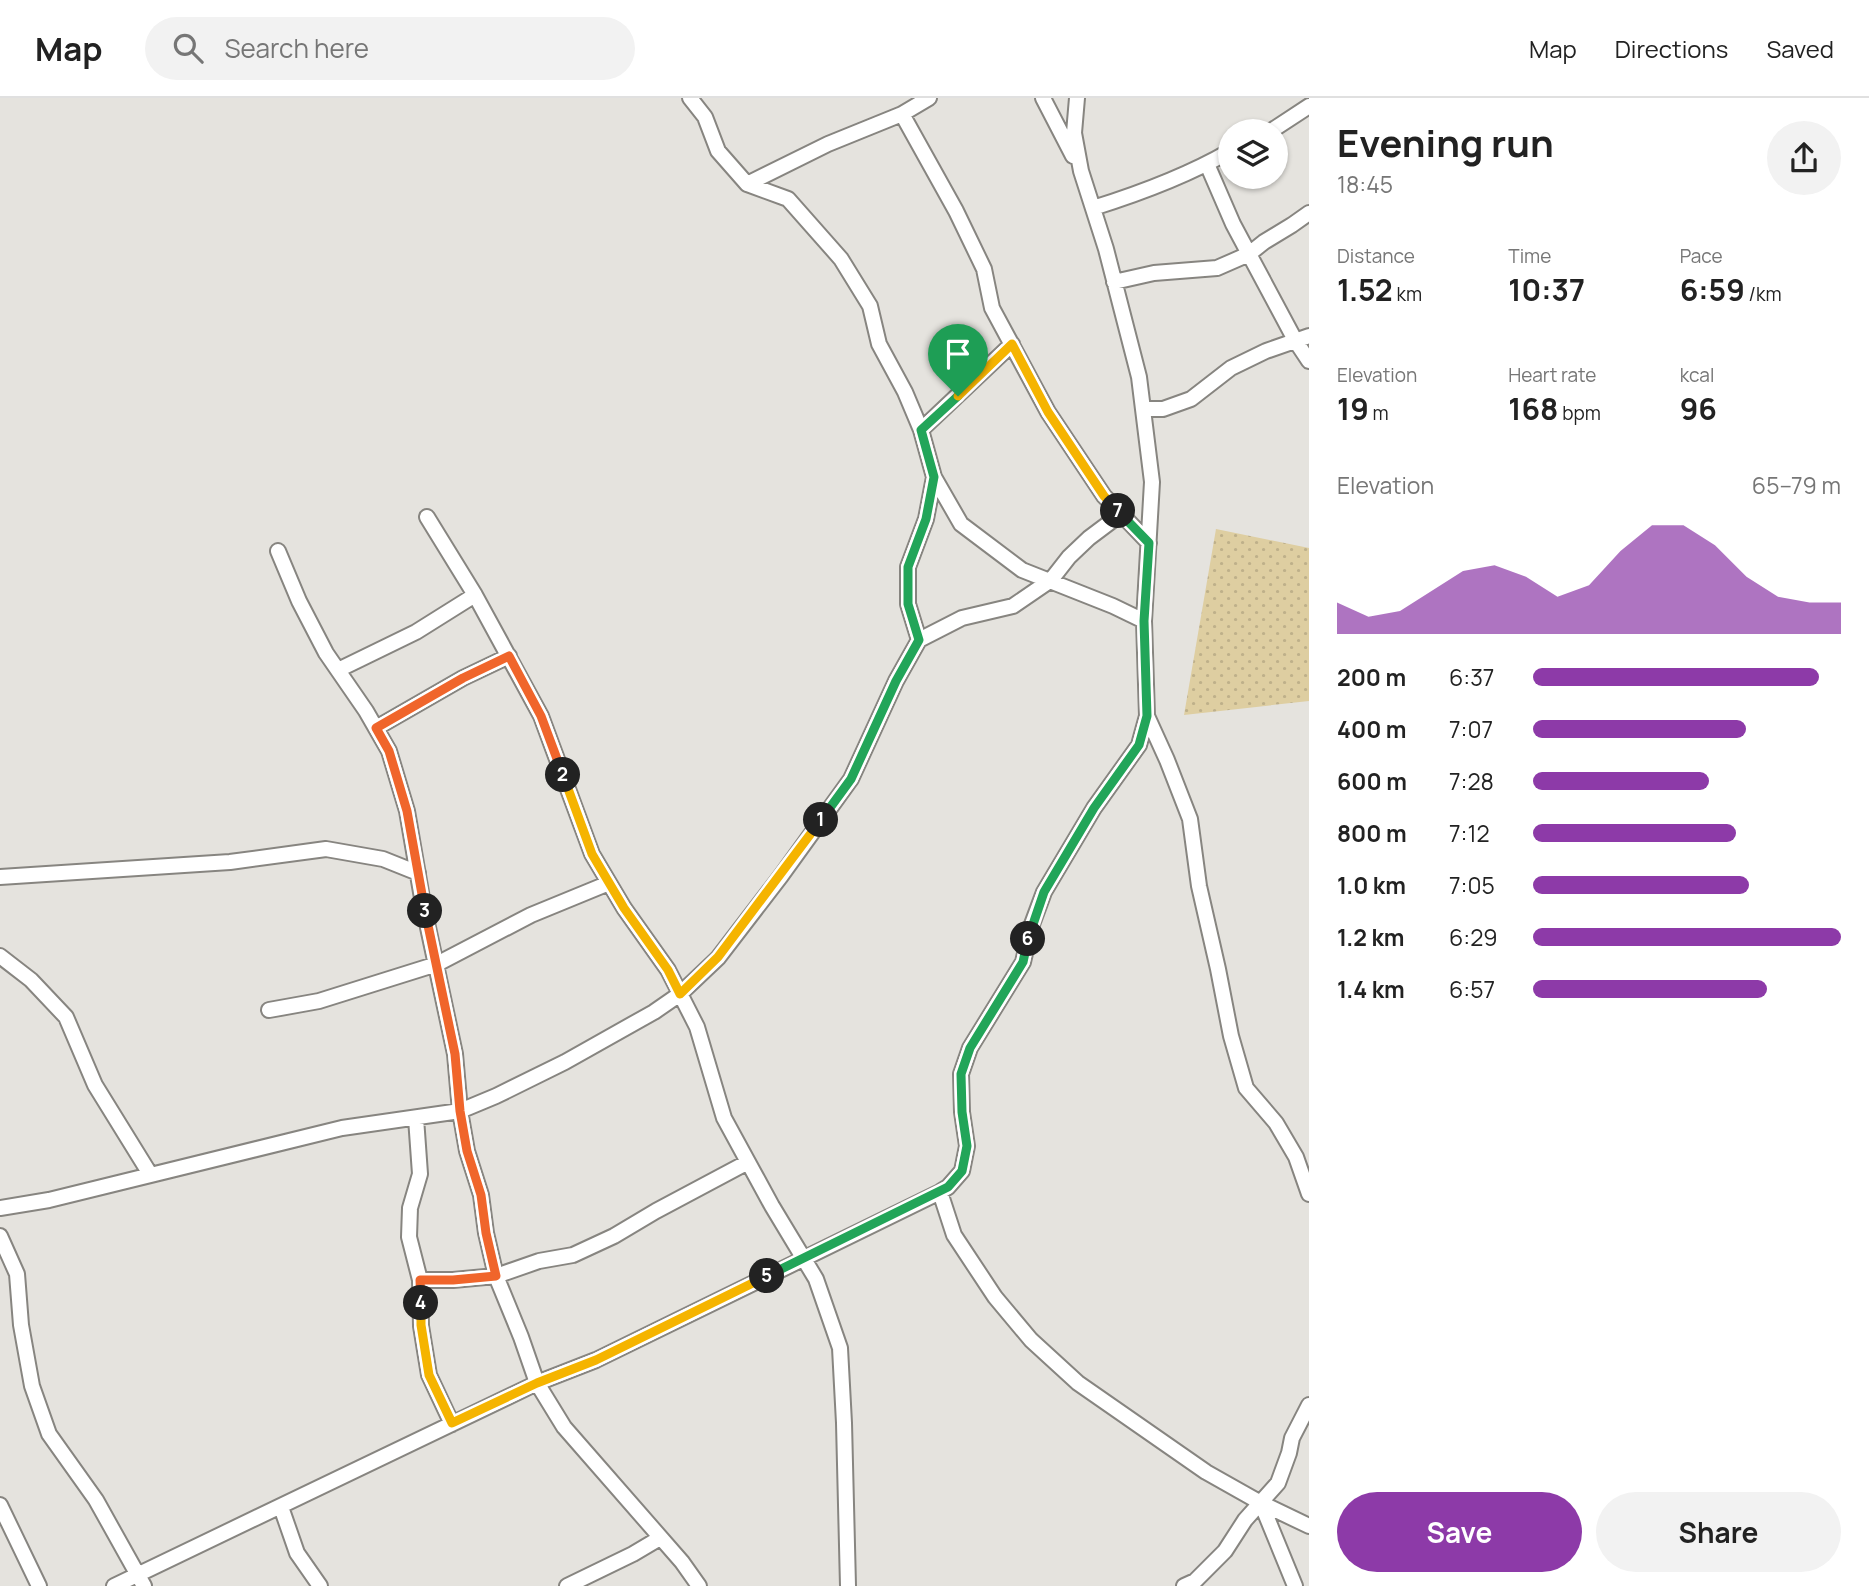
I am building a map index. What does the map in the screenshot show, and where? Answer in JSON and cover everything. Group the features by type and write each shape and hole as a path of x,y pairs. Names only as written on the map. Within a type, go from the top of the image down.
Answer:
{"street":[{"path":"690,98 705,117 718,151 747,184 788,199 841,259 870,306 879,344 905,392 921,430 934,477 961,524 1022,570 1144,621"},
{"path":"747,184 828,144 902,114 929,98"},
{"path":"1043,98 1081,171"},
{"path":"114,1586 141,1581 281,1507 452,1423 537,1383 596,1360 940,1192 962,1171 967,1146 962,1112 961,1074 970,1048 1023,962 1031,928 1044,892 1094,808 1139,745 1147,716 1144,621 1152,482 1139,377 1115,282 1081,171 1074,133 1077,98"},
{"path":"1288,120 1309,106"},
{"path":"902,114 956,211 984,269 992,308 1048,412 1104,496 1149,543"},
{"path":"1093,208 1163,184 1218,158"},
{"path":"1207,164 1233,224 1302,338 1309,361"},
{"path":"1115,282 1154,273 1217,268 1249,254 1309,213"},
{"path":"1143,409 1163,409 1191,398 1231,368 1302,338"},
{"path":"921,430 1012,344"},
{"path":"919,640 908,604 908,567 926,519 934,477"},
{"path":"0,1208 49,1200 342,1128 460,1111 565,1062 654,1012 680,994 718,957 851,779 896,681 919,640 962,618 1013,606 1051,580 1069,556 1121,514"},
{"path":"427,517 475,595 541,716 592,854 624,908 668,970 698,1027 724,1118 816,1279 840,1348 848,1586"},
{"path":"278,551 299,601 326,653 376,728 393,763 407,811 455,1054 467,1151 481,1195 486,1233 496,1276 522,1337 537,1383 564,1427 682,1562 699,1586"},
{"path":"338,670 416,632 475,595"},
{"path":"376,728 463,678 509,656"},
{"path":"1147,716 1190,819 1199,886 1231,1036 1246,1088 1276,1123 1296,1157 1309,1194"},
{"path":"0,877 230,862 326,849 383,859 418,873"},
{"path":"269,1010 319,1001 437,964 531,915 609,883"},
{"path":"0,956 31,980 66,1017 95,1085 150,1174"},
{"path":"416,1118 421,1174 410,1208 409,1237 420,1280 421,1325 429,1375 452,1423"},
{"path":"420,1280 496,1276 539,1261 573,1255 614,1236 748,1161"},
{"path":"940,1192 954,1235 995,1297 1031,1340 1078,1383 1206,1472 1309,1526"},
{"path":"0,1236 17,1274 21,1325 32,1386 49,1434 96,1500 141,1581"},
{"path":"1184,1586 1195,1581 1225,1551 1245,1520 1278,1483 1292,1438 1309,1405"},
{"path":"1261,1503 1295,1586"},
{"path":"0,1505 39,1586"},
{"path":"281,1507 297,1553 320,1586"},
{"path":"567,1586 633,1555 660,1538"}],"shaded area":[{"path":"1216,529 1309,548 1309,701 1184,715"}],"route":[{"path":"1012,344 1048,412 1104,496 1149,543 1144,621 1147,716 1139,745 1094,808 1044,892 1031,928 1023,962 970,1048 961,1074 962,1112 967,1146 962,1171 940,1192 596,1360 537,1383 452,1423 429,1375 421,1325 420,1280 496,1276 481,1195 467,1151 455,1054 423,904 407,811 389,751 376,728 463,678 509,656 541,716 592,854 624,908 668,970 680,994 718,957 851,779 896,681 919,640 908,604 908,567 926,519 934,477 921,430 958,396 1012,344"}]}
